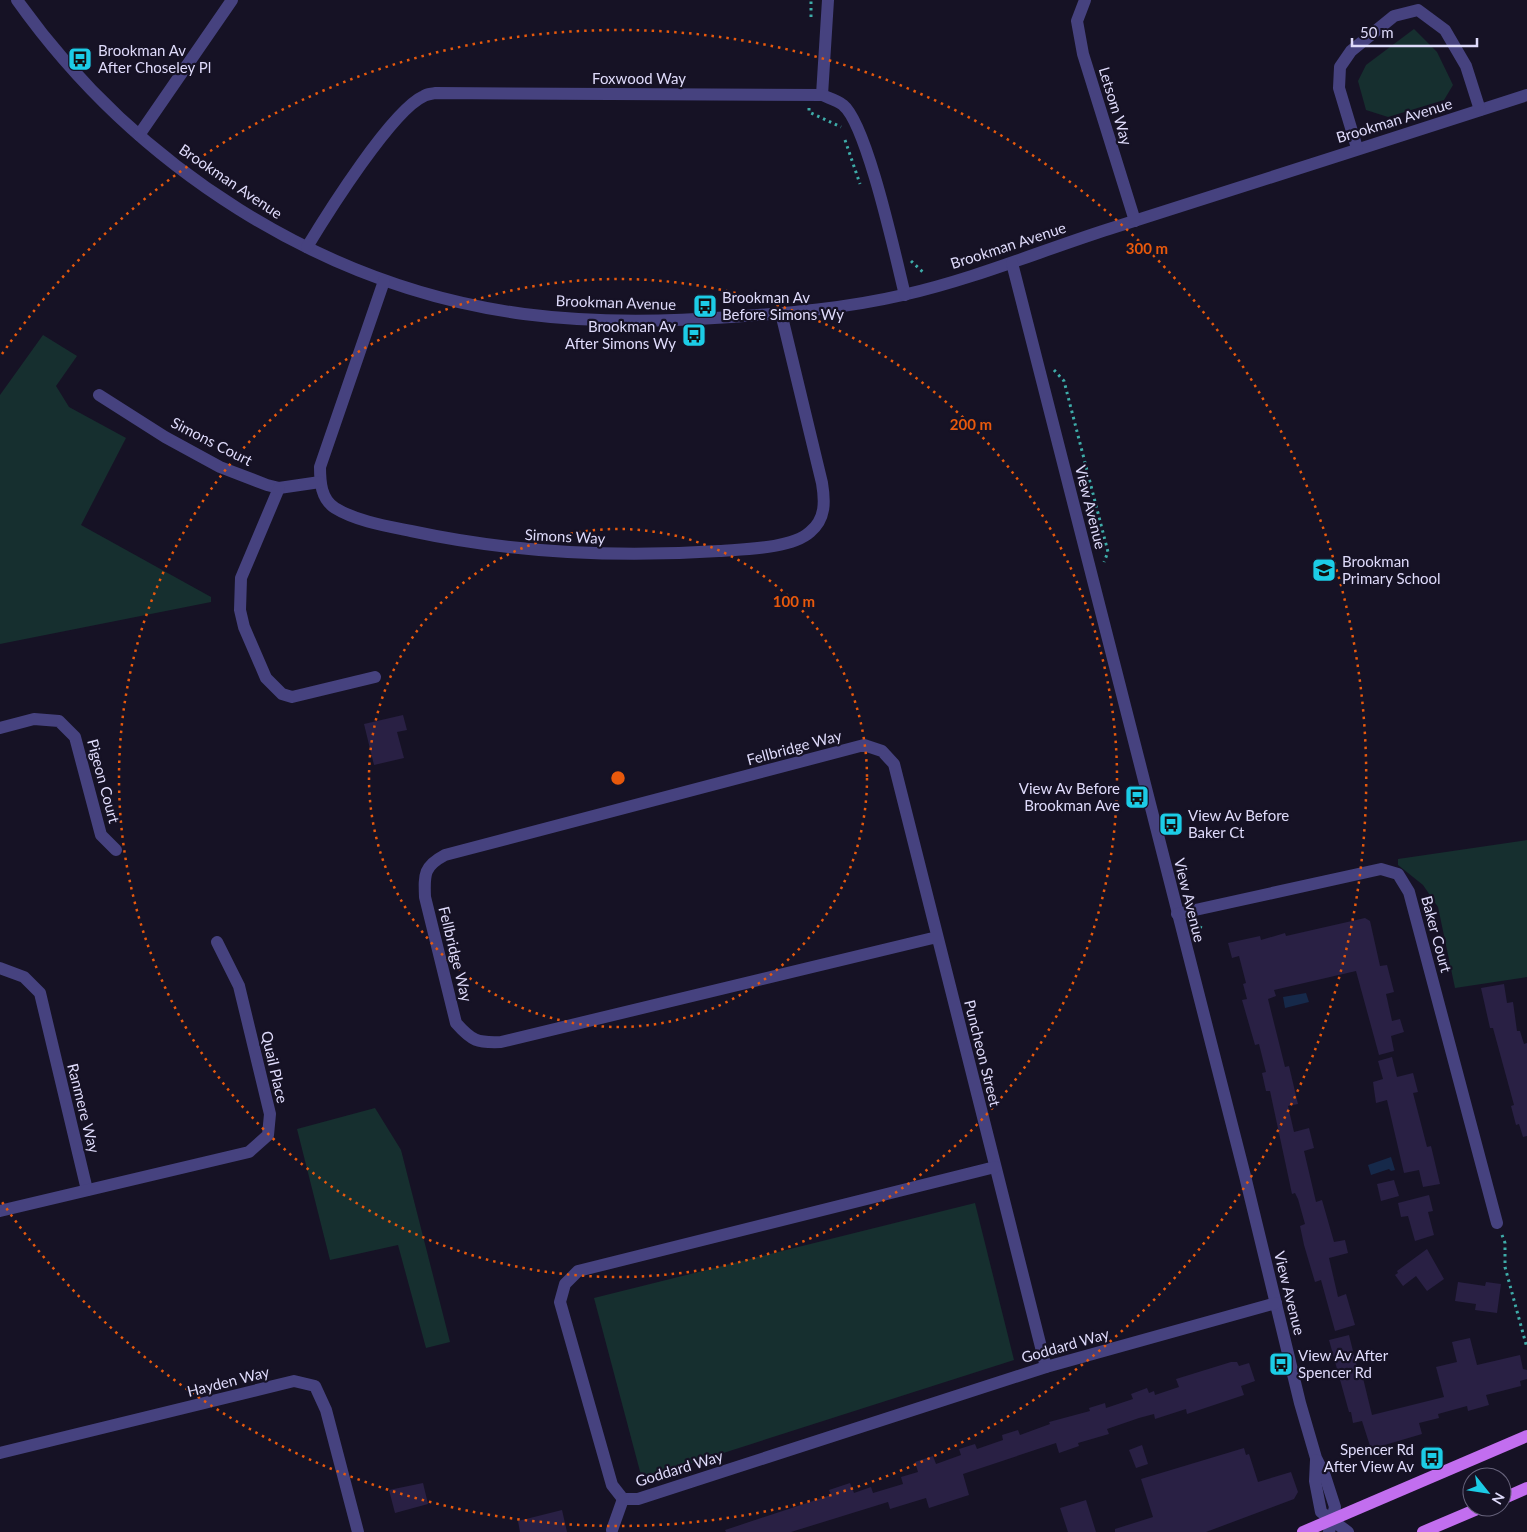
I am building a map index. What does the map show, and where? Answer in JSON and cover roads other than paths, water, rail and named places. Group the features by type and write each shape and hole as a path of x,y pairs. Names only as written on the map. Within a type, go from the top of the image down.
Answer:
{"main road":[{"path":"1303,1532 1330,1526 1527,1436"},
{"path":"1512,1495 1527,1488"},
{"path":"1423,1532 1462,1515"}],"street":[{"name":"Brookman Avenue","path":"16,0 66,62 139,135 177,166 238,209 271,229 384,281 470,304 522,314 571,318 665,321 781,314 851,305 905,295 1012,263 1357,148 1527,95"},
{"path":"139,135 232,0"},
{"path":"815,95 828,0"},
{"name":"Letsom Way","path":"1085,0 1077,21 1083,54 1135,222"},
{"path":"1357,148 1339,88 1340,67 1351,51 1394,16 1418,10 1445,30 1466,66 1480,110"},
{"name":"Foxwood Way","path":"307,247 324,217 390,125 423,96 435,93 815,95 844,105 859,129 878,186 905,295"},
{"name":"View Avenue","path":"1012,263 1276,1304 1316,1458 1325,1476 1335,1507 1330,1526"},
{"path":"320,482 320,467 384,281"},
{"name":"Simons Way","path":"320,482 325,496 334,507 349,514 388,526 506,548 582,554 663,555 755,549 793,540 810,532 821,519 825,503 781,314"},
{"name":"Simons Court","path":"99,395 165,437 220,467 279,488 320,482"},
{"path":"279,488 241,578 240,593 244,627 266,678 282,694 292,697 375,677"},
{"name":"Pigeon Court","path":"0,728 34,719 59,721 75,737 101,835 116,850"},
{"name":"Fellbridge Way","path":"882,751 864,746 445,855 431,862 424,877 425,897 456,1022 469,1038 483,1043 501,1042 937,937"},
{"name":"Puncheon Street","path":"882,751 894,764 1046,1367"},
{"name":"Baker Court","path":"1177,914 1381,870 1398,874 1409,892 1497,1223"},
{"name":"Quail Place","path":"87,1190 249,1152 268,1135 270,1114 240,986 218,942"},
{"name":"Ranmere Way","path":"0,968 24,977 40,993 87,1190"},
{"name":"Goddard Way","path":"995,1167 578,1271 565,1284 560,1302 612,1485 622,1499 638,1499 1046,1367 1276,1304"},
{"path":"0,1211 87,1190"},
{"name":"Hayden Way","path":"0,1454 294,1381 315,1386 326,1410 358,1532"},
{"path":"612,1530 622,1499"},
{"path":"1330,1526 1348,1532"}],"water":[{"path":"1306,993 1309,1002 1285,1008 1283,997"},
{"path":"1391,1157 1395,1170 1391,1171 1389,1169 1371,1175 1368,1165"}],"place":[{"name":"Brookman Av After Choseley Pl","path":"80,59"},
{"name":"Brookman Av Before Simons Wy","path":"705,306"},
{"name":"Brookman Av After Simons Wy","path":"694,335"},
{"name":"Brookman Primary School","path":"1324,570"},
{"name":"View Av Before Brookman Ave","path":"1137,797"},
{"name":"View Av Before Baker Ct","path":"1171,824"},
{"name":"View Av After Spencer Rd","path":"1281,1364"},
{"name":"Spencer Rd After View Av","path":"1432,1458"}]}
